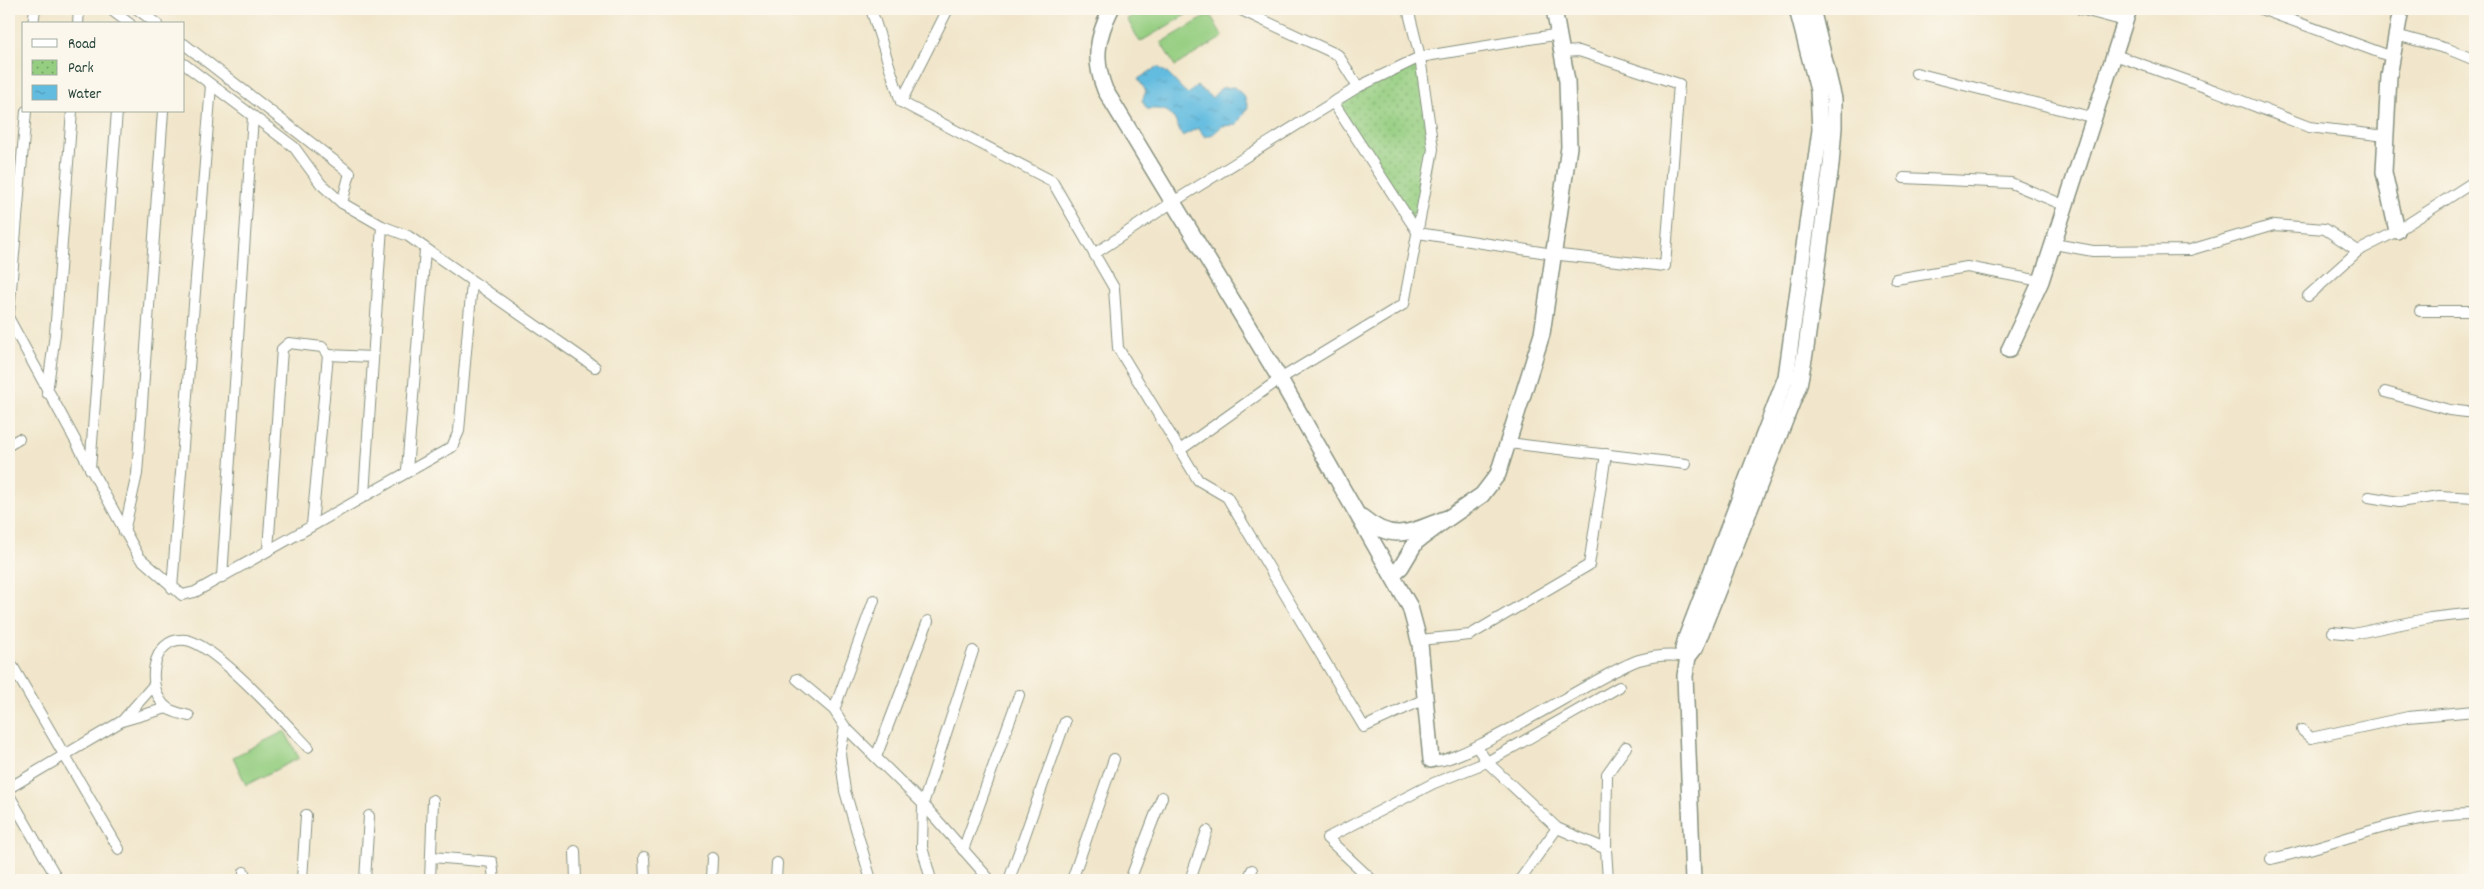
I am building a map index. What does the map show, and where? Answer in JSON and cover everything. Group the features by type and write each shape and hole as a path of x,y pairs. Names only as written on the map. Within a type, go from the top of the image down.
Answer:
{"street":[{"path":"33,22 35,9"},
{"path":"78,22 79,9"},
{"path":"110,9 126,22"},
{"path":"137,9 154,22"},
{"path":"871,9 901,102 1052,181 1114,288 1118,348 1198,480 1227,497 1364,727 1424,699"},
{"path":"901,102 948,9"},
{"path":"1111,9 1098,40 1097,62 1105,90 1280,379 1410,607 1420,640 1431,760 1438,762 1478,747 1609,672 1639,660 1670,654 1688,657"},
{"path":"1239,9 1338,55 1358,87"},
{"path":"1180,450 1280,379 1404,304 1433,149 1420,57 1408,9"},
{"path":"1392,575 1400,567 1416,542 1482,496 1498,474 1542,334 1569,147 1569,113 1564,52 1554,9"},
{"path":"1693,880 1685,676 1688,657 1694,648 1799,385 1823,223 1834,127 1834,99 1797,9"},
{"path":"1812,9 1817,57"},
{"path":"2009,350 2041,281 2096,118 2127,15 2080,9"},
{"path":"2261,9 2392,58"},
{"path":"2397,231 2384,172 2389,76 2401,9"},
{"path":"1094,254 1333,102 1358,87 1420,57 1560,34"},
{"path":"2396,35 2448,49 2475,60"},
{"path":"185,45 350,173 342,202"},
{"path":"1333,102 1418,233 1555,254 1665,266 1679,84 1579,51 1564,52"},
{"path":"2115,55 2309,127 2386,136"},
{"path":"185,65 294,147 321,184 342,202 382,226 408,236 472,283 595,367"},
{"path":"1916,73 2096,118"},
{"path":"172,588 211,85"},
{"path":"9,313 26,112"},
{"path":"47,393 55,334 72,112"},
{"path":"90,470 117,112"},
{"path":"124,532 137,474 163,112"},
{"path":"222,577 253,116"},
{"path":"1904,178 2011,183 2066,206"},
{"path":"2308,296 2358,251 2397,231 2475,181"},
{"path":"2054,244 2093,251 2190,250 2274,225 2325,229 2358,251"},
{"path":"364,495 382,226"},
{"path":"407,470 425,250"},
{"path":"1896,279 1967,268 2041,281"},
{"path":"9,318 47,393 138,557 182,595 196,592 407,470 452,447 459,431 472,283"},
{"path":"2420,311 2475,311"},
{"path":"268,550 282,349 289,343 322,347 328,355 312,525"},
{"path":"328,355 374,357"},
{"path":"2385,392 2449,410 2475,413"},
{"path":"9,445 19,439"},
{"path":"1508,443 1686,464"},
{"path":"1420,640 1470,634 1589,564 1606,454"},
{"path":"2369,497 2399,502 2439,496 2475,498"},
{"path":"1358,514 1374,527 1388,533 1402,534"},
{"path":"1385,561 1384,553 1387,540 1450,517"},
{"path":"834,710 874,600"},
{"path":"2333,632 2353,634 2430,618 2475,613"},
{"path":"876,757 928,621"},
{"path":"167,708 153,686 154,664 160,650 170,643 186,640 218,656 308,747"},
{"path":"931,880 922,847 923,804 973,651"},
{"path":"9,660 119,849"},
{"path":"796,679 834,710 845,727 923,804 990,880"},
{"path":"122,721 153,686"},
{"path":"1372,880 1327,838 1434,783 1487,762 1619,686"},
{"path":"963,850 1019,695"},
{"path":"9,788 122,721 167,708 189,716"},
{"path":"2302,730 2311,738 2408,717 2475,710"},
{"path":"1009,880 1065,722"},
{"path":"845,727 840,754 845,790 871,880"},
{"path":"1478,747 1487,762 1557,828 1606,850"},
{"path":"1608,880 1606,850 1607,774 1626,747"},
{"path":"1072,880 1114,759"},
{"path":"9,794 58,880"},
{"path":"1130,880 1162,797"},
{"path":"430,880 433,800"},
{"path":"2271,860 2368,831 2420,819 2475,814"},
{"path":"302,880 306,815"},
{"path":"365,880 369,816"},
{"path":"1520,880 1557,828"},
{"path":"1190,880 1207,831"},
{"path":"575,851 576,880"},
{"path":"432,857 492,862 494,880"},
{"path":"644,857 645,880"},
{"path":"712,858 712,880"},
{"path":"776,880 777,863"},
{"path":"1248,880 1252,870"}],"green space":[{"path":"1144,9 1186,9 1189,13 1140,42 1127,19"},
{"path":"1210,14 1223,37 1175,66 1161,43"},
{"path":"1420,57 1433,149 1418,233 1333,102"},
{"path":"285,731 299,758 246,785 233,757"}],"water":[{"path":"1157,67 1166,72 1188,94 1197,86 1212,98 1221,88 1234,87 1244,96 1248,107 1236,125 1222,126 1213,134 1205,137 1198,128 1182,136 1171,114 1162,110 1147,109 1142,101 1146,91 1138,79"}]}
